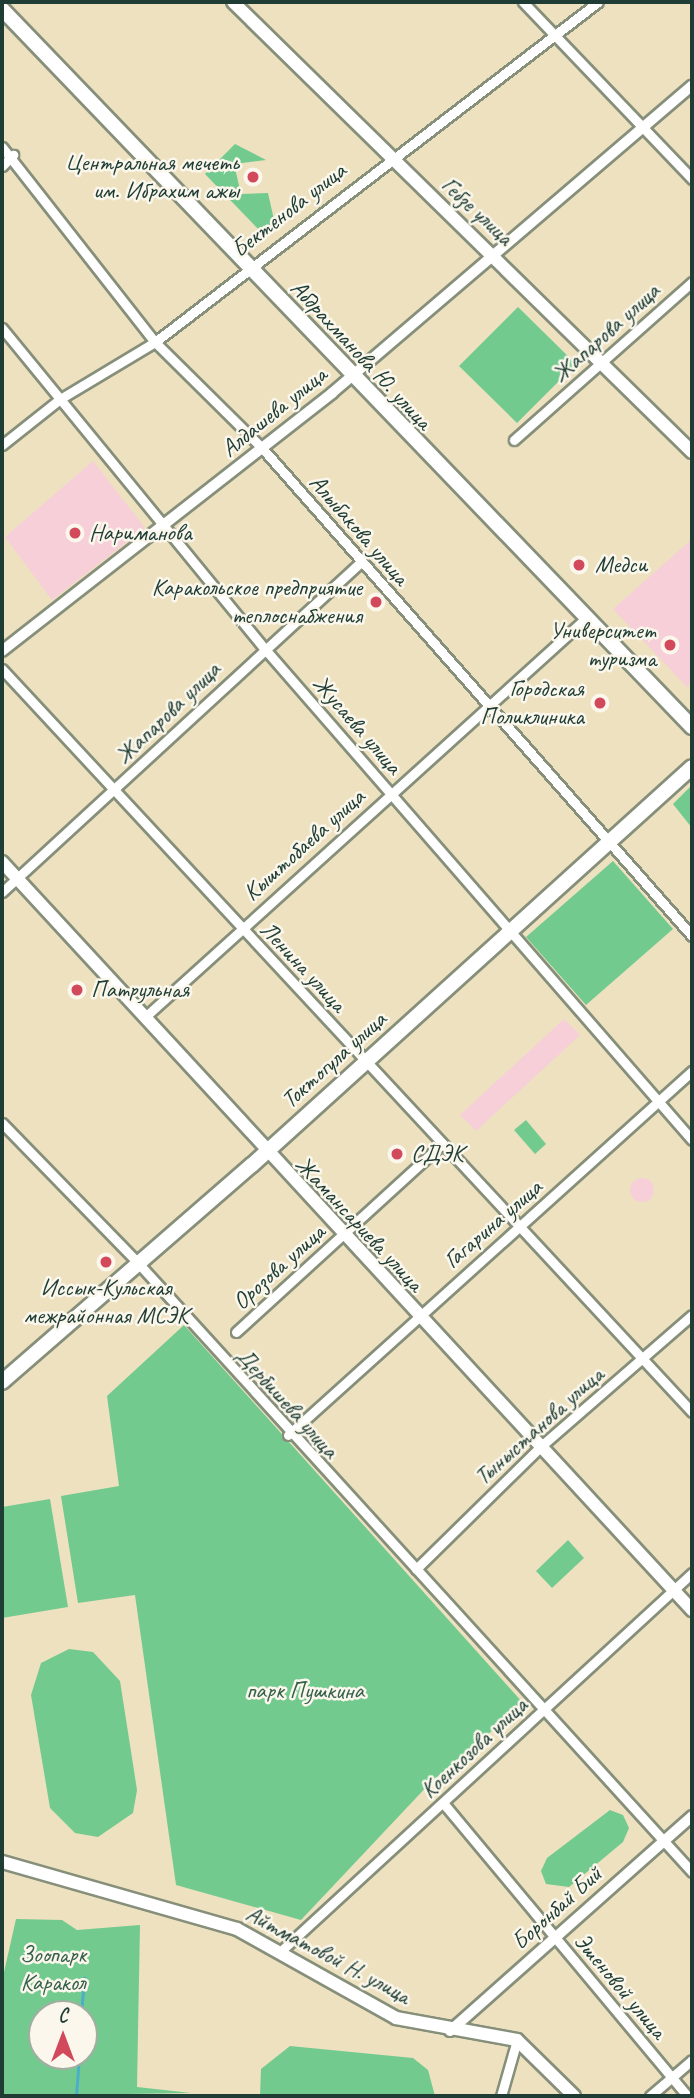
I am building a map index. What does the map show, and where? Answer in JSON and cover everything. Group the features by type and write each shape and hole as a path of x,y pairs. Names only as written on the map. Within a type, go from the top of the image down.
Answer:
{"highway":[{"name":"Абдрахманова Ю. улица","path":"2,9 350,377 584,620 692,727"},
{"name":"Токтогула улица","path":"2,1382 267,1152 692,767"}],"main road":[{"name":"Гебзе улица","path":"233,2 388,157 494,254 692,452"},
{"name":"Жамансариева улица","path":"2,862 342,1235 692,1610"},
{"name":"Айтматовой Н. улица","path":"2,1862 237,1929 282,1950 396,2018 450,2031 517,2040"},
{"path":"517,2040 575,2096"}],"street":[{"path":"523,2 692,179"},
{"name":"Бектенова улица","path":"2,446 60,400 155,342 388,157 598,2"},
{"name":"Алдашева улица","path":"2,651 262,449 350,377 692,86"},
{"name":"Алыбакова улица","path":"2,146 13,155 155,342 262,449 692,936"},
{"path":"2,166 13,155"},
{"name":"Жапарова улица","path":"514,440 692,282"},
{"name":"Жусаева улица","path":"2,328 264,648 692,1140"},
{"name":"Жапарова улица","path":"2,891 113,792 264,648 361,562"},
{"name":"Кыштобаева улица","path":"145,1017 391,793 489,709 584,620"},
{"name":"Ленина улица","path":"2,669 113,792 519,1228 644,1357 692,1412"},
{"name":"Гагарина улица","path":"288,1435 417,1316 692,1072"},
{"name":"Дербишева улица","path":"2,1123 139,1264 288,1435 416,1569 541,1711 665,1840"},
{"name":"Орозова улица","path":"236,1332 442,1144"},
{"name":"Тыныстанова улица","path":"416,1569 540,1447 692,1315"},
{"name":"Коенкозова улица","path":"282,1950 444,1804 692,1573"},
{"name":"Эшеновой улица","path":"444,1804 687,2096"},
{"name":"Боронбай Бий","path":"450,2031 692,1816"},
{"path":"665,1840 692,1872"},
{"path":"501,2096 517,2040"},
{"path":"650,2096 692,2060"}],"shaded area":[{"name":"Нариманова","path":"93,461 145,528 52,600 5,537"},
{"name":"Университет туризма","path":"692,539 692,681 687,687 613,609"},
{"path":"564,1019 580,1035 476,1131 460,1115"},
{"path":"642,1178 651,1181 654,1190 651,1199 642,1202 633,1199 630,1190 633,1181"}],"green space":[{"path":"235,144 266,160 234,164 241,194 268,193 275,224 263,234 205,174"},
{"path":"518,307 576,364 517,423 459,366"},
{"path":"692,785 692,828 673,804"},
{"path":"613,861 673,929 586,1005 526,937"},
{"path":"526,1120 546,1144 535,1154 514,1130"},
{"name":"парк Пушкина","path":"184,1325 524,1704 432,1781 301,1920 176,1885 135,1595 78,1603 61,1496 119,1486 107,1396"},
{"path":"50,1499 68,1607 2,1618 2,1507"},
{"path":"568,1540 584,1558 552,1588 536,1571"},
{"path":"69,1649 93,1652 120,1681 137,1790 133,1813 98,1837 75,1833 50,1808 31,1695 41,1663"},
{"path":"610,1810 623,1815 629,1828 623,1842 569,1887 546,1884 541,1871 547,1858"},
{"name":"Зоопарк Каракол","path":"16,1919 62,1920 77,1930 140,1925 137,2087 191,2093 2,2096 2,1981"},
{"path":"290,2046 413,2058 428,2070 435,2096 260,2096 261,2069"}],"waterway":[{"path":"82,2000 84,1978"},
{"path":"76,2096 78,2070"}],"place":[{"name":"Центральная мечеть им. Ибрахим ажы","path":"253,177"},
{"name":"Нариманова","path":"75,533"},
{"name":"Медси","path":"579,565"},
{"name":"Каракольское предприятие теплоснабжения","path":"376,602"},
{"name":"Университет туризма","path":"670,645"},
{"name":"Городская Поликлиника","path":"600,703"},
{"name":"Патрульная","path":"77,990"},
{"name":"СДЭК","path":"397,1154"},
{"name":"Иссык-Кульская межрайонная МСЭК","path":"106,1262"}]}
